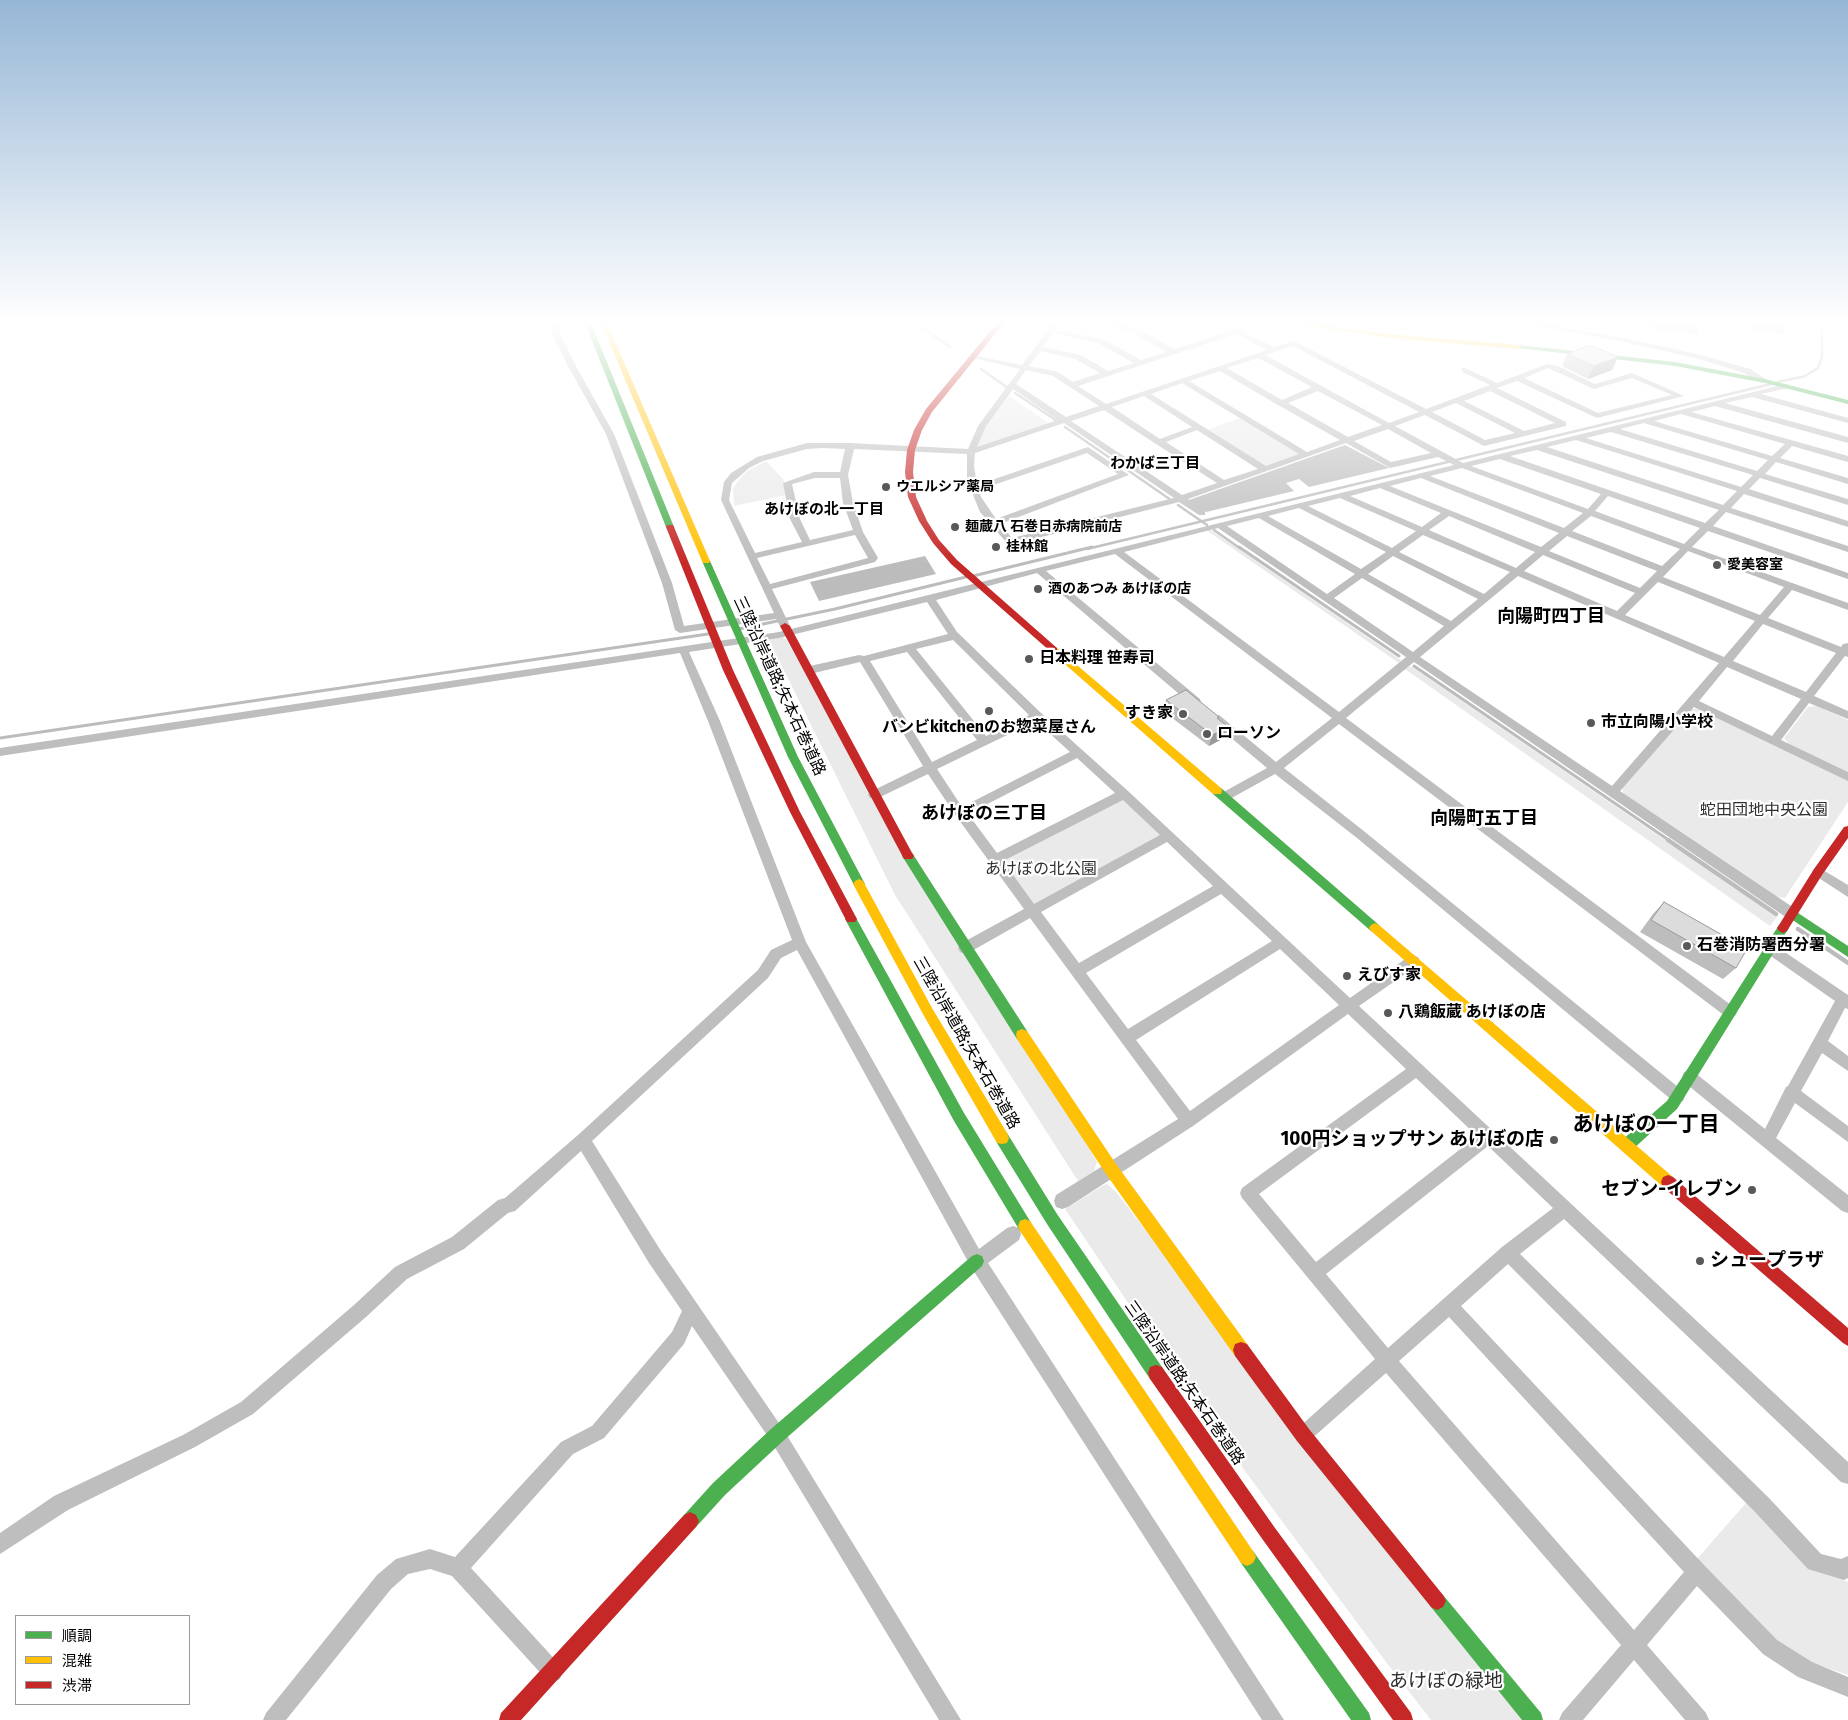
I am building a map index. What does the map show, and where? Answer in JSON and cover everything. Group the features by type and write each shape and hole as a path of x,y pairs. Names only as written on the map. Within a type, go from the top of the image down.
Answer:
{"main road":[{"path":"614,403 642,457"},
{"path":"620,403 728,670 795,812 906,1022 959,1117 1033,1239 1138,1397 1246,1556 1362,1720"},
{"name":"三陸沿岸道路;矢本石巻道路","path":"638,403 750,665 793,757 863,893 982,1106 1052,1219 1161,1380 1263,1526 1404,1720"},
{"path":"934,403 918,430 911,450 909,472 912,496 936,541 973,579 1848,1338"},
{"path":"784,623 874,795 922,880 1111,1169 1303,1435 1534,1720"},
{"path":"1627,1145 1672,1105 1818,872 1848,830"},
{"path":"1792,914 1848,952"},
{"path":"508,1720 719,1489 777,1435 977,1261"}],"street":[{"path":"593,403 610,434 667,583 680,630 784,623 930,599 973,579 1038,570 1420,476 1459,464 1501,456 1714,403"},
{"path":"999,403 978,432 971,452 970,466 974,489 985,512 1007,539 1014,541 1180,499 1306,456 1448,403"},
{"path":"1039,403 1202,513"},
{"path":"1100,403 1224,484"},
{"path":"784,623 725,500 728,482 746,466 760,459 807,446 850,446 971,452 1117,403"},
{"path":"1161,403 1266,470"},
{"path":"1220,403 1306,456"},
{"path":"1282,403 1390,465 1442,456"},
{"path":"1346,403 1459,464 1848,606"},
{"path":"1408,403 1484,443 1563,424 1524,403"},
{"path":"1463,403 1524,434"},
{"path":"1570,403 1597,416 1650,403"},
{"path":"1716,403 1848,440"},
{"path":"1784,403 1848,421"},
{"path":"1682,412 1848,459"},
{"path":"1645,421 1848,481"},
{"path":"1159,442 1198,427"},
{"path":"1610,429 1848,502"},
{"path":"1575,437 1848,524"},
{"path":"1618,616 1790,443"},
{"path":"768,587 870,562 873,558 858,532 848,503 844,474 850,446"},
{"path":"1538,447 1848,549"},
{"path":"974,489 1088,450 1125,475 994,524"},
{"path":"1501,456 1848,576"},
{"path":"807,543 795,519 787,483 814,475 844,474"},
{"path":"1420,476 1565,533 1762,619 1846,651 1774,741"},
{"path":"1380,485 1642,592"},
{"path":"1224,797 1276,768 1339,718 1590,512 1607,492"},
{"path":"1340,495 1848,715"},
{"path":"1299,505 1484,598"},
{"path":"1327,598 1448,513"},
{"path":"1260,515 1450,625"},
{"path":"1219,525 1792,914"},
{"path":"752,556 858,532"},
{"path":"1117,551 1730,1012"},
{"path":"1038,570 1276,768 1361,834 1678,1096"},
{"path":"1613,792 1790,586"},
{"path":"930,599 955,636 1037,716 1124,794 1848,1475"},
{"path":"0,752 683,649 707,645 784,623"},
{"path":"699,628 707,645"},
{"path":"810,670 858,658 864,659 955,636"},
{"path":"909,647 984,741"},
{"path":"683,649 714,721 800,943 977,1261 1274,1720"},
{"path":"864,659 928,767 960,813 1031,911 1128,1037 1188,1121"},
{"path":"1692,702 1848,777"},
{"path":"874,795 928,767 1037,716"},
{"path":"960,813 1077,753"},
{"path":"994,860 1124,794"},
{"path":"965,948 1168,836"},
{"path":"1818,872 1848,892"},
{"path":"1077,971 1222,886"},
{"path":"1128,1037 1281,942"},
{"path":"0,1544 60,1503 189,1441 247,1408 333,1335 401,1273 458,1243 504,1206 508,1205 583,1140 763,974 776,954 800,943"},
{"path":"1767,1140 1791,1092 1845,1001 1770,948"},
{"path":"1062,1202 1188,1121 1413,961"},
{"path":"1820,1043 1848,1064"},
{"path":"1416,1070 1248,1193 1388,1360 1633,1646 1699,1720"},
{"path":"1689,1077 1848,1205"},
{"path":"1791,1092 1848,1135"},
{"path":"1315,1273 1488,1137"},
{"path":"583,1140 655,1257 777,1435 951,1720"},
{"path":"1303,1435 1508,1253 1564,1209"},
{"path":"977,1261 1013,1234"},
{"path":"1508,1253 1762,1505 1815,1562 1844,1570 1848,1566"},
{"path":"1449,1305 1697,1572 1770,1647 1804,1670 1848,1687"},
{"path":"458,1568 567,1448 598,1432 678,1338 692,1309"},
{"path":"273,1720 384,1582 403,1566 430,1559 458,1568 553,1672"},
{"path":"1569,1720 1697,1572"}],"green space":[{"path":"1002,403 1020,403 1050,424 979,447 976,446 986,425"},
{"path":"1240,418 1299,453 1299,455 1268,466 1264,465 1207,430"},
{"path":"766,461 784,480 786,495 734,506 733,489 738,481 746,472"},
{"path":"1206,530 1211,530 1401,660 1399,663"},
{"path":"782,637 786,639 1097,1162 1094,1171 1078,1181 895,895 769,640"},
{"path":"1411,666 1777,917 1770,926 1405,669"},
{"path":"1817,706 1848,720 1848,772 1789,744 1784,738 1808,707"},
{"name":"蛇田団地中央公園","path":"1700,708 1848,780 1848,802 1785,898 1776,897 1624,795 1622,788 1692,709"},
{"name":"あけぼの北公園","path":"1124,794 1168,836 1031,911 994,860"},
{"name":"あけぼの緑地","path":"1107,1184 1117,1193 1522,1720 1431,1720 1386,1662 1200,1410 1065,1209"},
{"path":"1746,1503 1811,1566 1848,1582 1848,1675 1807,1661 1776,1643 1696,1560"}],"shaded area":[{"path":"1345,445 1389,468 1309,487 1299,479 1286,483 1294,491 1206,512 1188,502 1189,500"},
{"path":"925,556 936,574 819,601 810,582"}],"building":[{"path":"1186,690 1219,717 1217,718 1228,727 1212,735 1166,700"},
{"path":"1664,902 1747,949 1736,968 1651,920"}],"waterway":[{"path":"1030,403 1057,421"},
{"path":"1202,521 1691,403"},
{"path":"1065,427 1171,500"},
{"path":"1178,505 1202,521"},
{"path":"1087,549 1202,521"},
{"path":"1202,521 1207,525"},
{"path":"1214,530 1241,549"},
{"path":"973,576 1092,547"},
{"path":"1239,547 1399,656"},
{"path":"739,629 835,609 966,577"},
{"path":"0,738 708,634"},
{"path":"1414,666 1670,841"},
{"path":"1668,840 1776,914"},
{"path":"1798,929 1848,963"}],"traffic: fast":[{"path":"620,403 670,527"},
{"path":"706,561 793,757 859,884"},
{"path":"1217,791 1375,928"},
{"path":"908,856 1022,1035"},
{"path":"1792,914 1848,952"},
{"path":"851,919 959,1117 1025,1226"},
{"path":"1627,1145 1672,1105 1783,928"},
{"path":"1002,1138 1052,1219 1156,1373"},
{"path":"690,1521 719,1489 777,1435 977,1261"},
{"path":"1247,1557 1362,1720"},
{"path":"1437,1601 1534,1720"}],"traffic: slow":[{"path":"638,403 706,561"},
{"path":"1054,650 1217,791"},
{"path":"859,884 928,1012 1002,1138"},
{"path":"1375,928 1668,1182"},
{"path":"1022,1035 1111,1169 1241,1350"},
{"path":"1025,1226 1247,1557"}],"traffic: jam":[{"path":"935,403 918,430 911,450 909,472 912,497 923,521 936,541 954,562 1054,650"},
{"path":"670,527 728,670 795,812 851,919"},
{"path":"785,626 908,856"},
{"path":"1783,928 1818,872 1848,830"},
{"path":"1668,1182 1848,1338"},
{"path":"1241,1350 1303,1435 1437,1601"},
{"path":"1156,1373 1269,1534 1404,1720"},
{"path":"508,1720 690,1521"}],"place":[{"name":"ウエルシア薬局","path":"886,487"},
{"name":"麺蔵八 石巻日赤病院前店","path":"955,527"},
{"name":"桂林館","path":"996,547"},
{"name":"愛美容室","path":"1717,565"},
{"name":"酒のあつみ あけぼの店","path":"1038,589"},
{"name":"日本料理 笹寿司","path":"1029,659"},
{"name":"バンビkitchenのお惣菜屋さん","path":"989,711"},
{"name":"すき家","path":"1183,714"},
{"name":"市立向陽小学校","path":"1591,723"},
{"name":"ローソン","path":"1207,734"},
{"name":"石巻消防署西分署","path":"1687,946"},
{"name":"えびす家","path":"1347,976"},
{"name":"八鶏飯蔵 あけぼの店","path":"1388,1013"},
{"name":"100円ショップサン あけぼの店","path":"1554,1140"},
{"name":"セブン-イレブン","path":"1752,1190"},
{"name":"シュープラザ","path":"1700,1261"}],"district":[{"name":"わかば三丁目","path":"1155,464"},
{"name":"あけぼの北一丁目","path":"824,510"},
{"name":"向陽町四丁目","path":"1551,617"},
{"name":"あけぼの三丁目","path":"984,814"},
{"name":"向陽町五丁目","path":"1484,819"},
{"name":"あけぼの一丁目","path":"1646,1125"}]}
